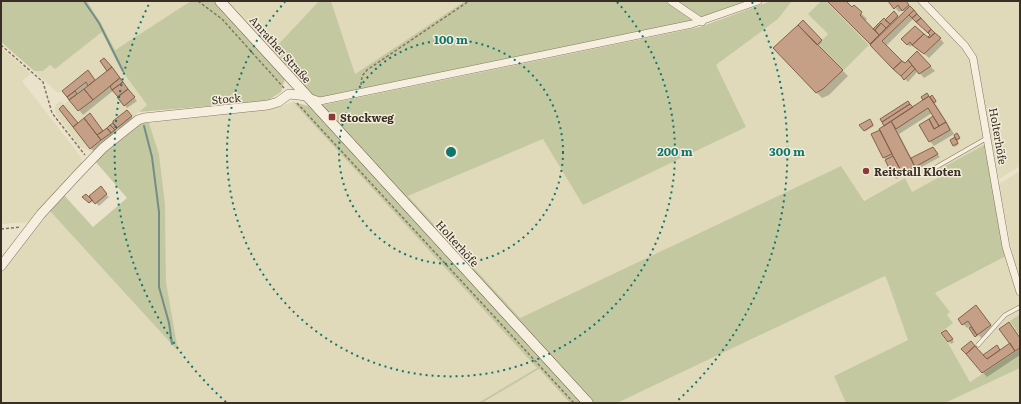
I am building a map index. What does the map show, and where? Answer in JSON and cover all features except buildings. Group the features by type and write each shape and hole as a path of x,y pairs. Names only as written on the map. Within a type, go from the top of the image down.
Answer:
{"main road":[{"name":"Anrather Straße","path":"220,1 308,98"},
{"name":"Holterhöfe","path":"308,98 588,403"}],"street":[{"path":"670,1 702,22"},
{"path":"290,94 320,101 702,22 758,1"},
{"name":"Holterhöfe","path":"925,2 972,55 988,138 1006,247 1020,292"},
{"name":"Stock","path":"90,161 117,136 141,119 264,106 277,102 290,94"},
{"path":"1,266 31,227 90,161"}],"lane":[{"path":"926,173 988,138"},
{"path":"978,345 1005,315 1020,307"}],"path":[{"path":"198,1 222,19 574,403"},
{"path":"362,92 361,80 362,76 367,70 469,1"},
{"path":"1,45 43,82 52,113 90,161"},
{"path":"1,229 31,227"}],"shaded area":[{"path":"87,1 191,1 115,50 101,23"},
{"path":"228,1 319,1 273,50"},
{"path":"331,1 465,1 355,74"},
{"path":"792,1 821,1 809,14 828,34 818,44 869,45 826,1 919,1 970,55 986,144 941,169 943,175 912,192 905,178 863,201 841,166 520,318 408,196 543,139 746,127 716,65 778,19"},
{"path":"932,1 1020,1 1020,166 999,179 975,52 930,4"},
{"path":"102,32 120,68 147,105 92,152 80,147 56,114 56,104 61,101 64,104 69,100 62,91 58,93 34,71 43,71 50,65 55,68"},
{"path":"1,47 31,74 22,81 81,157 82,164 30,222 1,224"},
{"path":"293,102 538,368 478,403 1,403 1,270 49,210 177,350 166,282 165,204 159,154 149,123 271,109"},
{"path":"1020,171 1020,277 1013,257 999,184"},
{"path":"1006,256 1020,302 1020,314 1010,321 1020,336 1020,349 970,382 948,343 940,333 947,315 950,313 935,293"},
{"path":"885,276 908,340 834,376 846,403 617,403"},
{"path":"1020,368 1020,403 945,403"},
{"path":"539,369 570,403 482,403"}],"green space":[{"path":"1,1 87,1 101,23 115,50 191,1 213,1 285,79 281,92 267,101 139,112 147,105 120,68 102,32 55,69 50,65 43,71 34,71 1,42"},
{"path":"319,1 331,1 355,74 465,1 666,1 694,20 316,98 273,50"},
{"path":"676,1 747,1 702,18"},
{"path":"771,1 792,1 778,19 716,65 746,127 583,205 543,139 408,196 520,318 841,166 864,201 905,178 912,192 943,175 940,169 986,144 1006,256 935,293 950,312 947,315 953,323 940,333 948,343 970,382 1020,349 1020,368 945,403 846,403 834,376 908,340 885,276 617,403 593,403 322,106 700,27"},
{"path":"821,1 826,1 869,45 844,70 818,44 828,34 808,14"},
{"path":"293,102 312,107 583,403 570,403 539,369 482,403 478,403 537,368"},
{"path":"140,123 149,123 159,154 165,204 166,282 178,351 49,210 63,194 93,227 127,198 95,161 108,148"},
{"path":"1020,314 1020,336 1010,321"}],"waterway":[{"path":"84,1 99,23 123,71"},
{"path":"144,126 152,157 159,212 159,287 169,323 172,344"}],"place":[{"name":"Stockweg","path":"332,117"},
{"name":"Reitstall Kloten","path":"866,171"}]}
